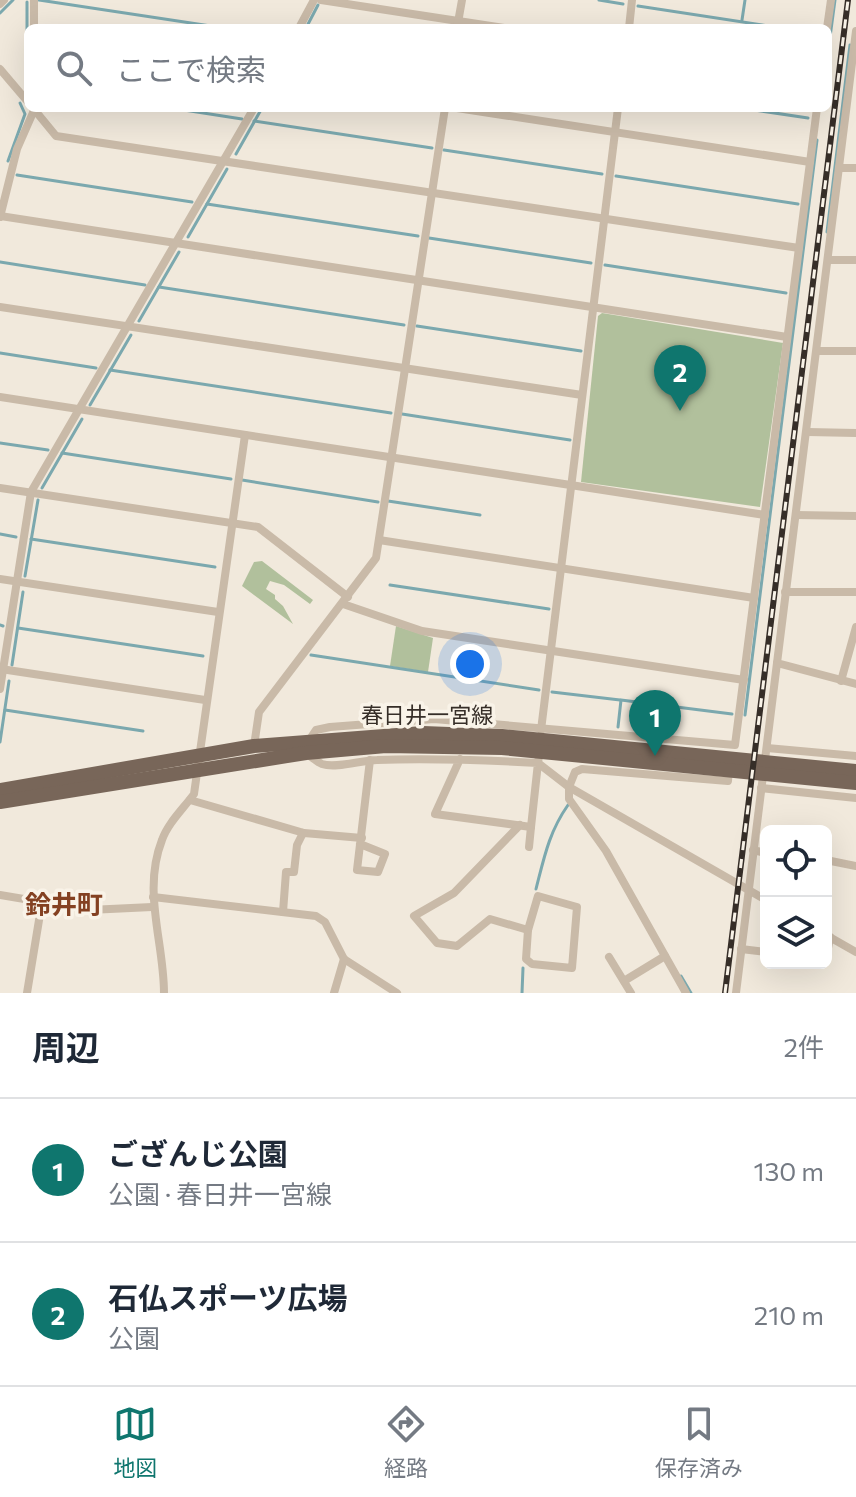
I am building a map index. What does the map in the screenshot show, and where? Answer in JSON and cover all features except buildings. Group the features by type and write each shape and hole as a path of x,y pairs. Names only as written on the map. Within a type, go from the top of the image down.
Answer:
{"main road":[{"name":"春日井一宮線","path":"0,802 198,770 308,746 423,733 502,736 856,771"},
{"name":"春日井一宮線","path":"0,790 254,746 502,748 856,783"}],"street":[{"path":"34,0 34,24"},
{"path":"301,24 314,0"},
{"path":"321,0 458,24 462,0"},
{"path":"629,24 632,0"},
{"path":"828,24 831,0"},
{"path":"736,993 785,592 830,260 839,168 853,78 856,31"},
{"path":"0,69 24,97"},
{"path":"33,112 17,149 0,216 787,337"},
{"path":"36,112 56,136 799,248"},
{"path":"0,689 31,492 252,112"},
{"path":"254,746 259,712 376,558 444,112"},
{"path":"484,112 810,162"},
{"path":"529,847 618,112"},
{"path":"761,897 569,787 538,763 460,759 370,760 324,765 308,746 316,730 330,727 434,719 735,745 816,112"},
{"path":"0,168 14,168"},
{"path":"839,168 856,168"},
{"path":"830,260 856,260"},
{"path":"0,307 582,395"},
{"path":"818,351 856,351"},
{"path":"0,397 765,515"},
{"path":"808,432 856,433"},
{"path":"164,993 152,907 161,841 190,800 198,770 205,700 245,435"},
{"path":"0,488 258,527 345,600 422,631 744,680"},
{"path":"796,515 856,516"},
{"path":"379,540 754,598"},
{"path":"0,579 218,612"},
{"path":"785,592 856,592"},
{"path":"841,681 856,627"},
{"path":"777,663 856,684"},
{"path":"2,670 205,700"},
{"path":"686,993 606,851 569,799 569,787 575,772 582,769 732,781 731,744"},
{"path":"767,748 856,756"},
{"path":"460,759 435,814 531,827"},
{"path":"190,800 303,833 361,841 370,760"},
{"path":"761,788 856,798"},
{"path":"520,825 454,893 414,916 437,943 457,946 490,919 528,930"},
{"path":"283,912 286,872 294,872 297,845 303,833"},
{"path":"753,850 760,852"},
{"path":"832,861 856,866"},
{"path":"0,895 89,910 152,907"},
{"path":"538,896 577,907 572,968 532,964 526,959 528,930 538,896"},
{"path":"153,897 316,916 325,922 344,959 397,993"},
{"path":"27,993 42,902"},
{"path":"832,938 856,952"},
{"path":"741,949 760,951"},
{"path":"624,981 665,956"},
{"path":"609,957 631,993"},
{"path":"334,993 344,959"}],"green space":[{"path":"602,313 783,343 760,507 581,482 598,316"},
{"path":"262,561 313,600 310,604 284,585 270,581 266,589 275,595 293,624 242,586 254,562"},
{"path":"396,626 433,638 428,672 390,666"}],"waterway":[{"path":"0,13 13,0"},
{"path":"39,0 198,24"},
{"path":"599,0 623,4"},
{"path":"742,20 745,0"},
{"path":"832,24 835,0"},
{"path":"27,2 27,24"},
{"path":"308,24 318,5"},
{"path":"638,6 756,24"},
{"path":"827,232 850,45"},
{"path":"20,103 24,112"},
{"path":"8,161 24,112"},
{"path":"197,112 242,119"},
{"path":"236,154 260,112"},
{"path":"768,112 808,118"},
{"path":"254,121 432,148"},
{"path":"745,715 817,140"},
{"path":"444,150 602,174"},
{"path":"188,237 227,169"},
{"path":"17,175 192,202"},
{"path":"616,176 798,204"},
{"path":"207,204 418,236"},
{"path":"429,238 591,263"},
{"path":"139,321 179,252"},
{"path":"0,262 145,285"},
{"path":"605,265 786,293"},
{"path":"159,287 404,325"},
{"path":"417,326 581,351"},
{"path":"90,405 131,335"},
{"path":"0,353 96,368"},
{"path":"110,370 391,413"},
{"path":"402,414 570,440"},
{"path":"42,488 82,419"},
{"path":"0,443 48,450"},
{"path":"62,453 231,479"},
{"path":"242,480 378,502"},
{"path":"25,576 38,500"},
{"path":"388,501 480,515"},
{"path":"0,534 16,537"},
{"path":"31,539 215,567"},
{"path":"390,585 549,609"},
{"path":"12,665 23,592"},
{"path":"18,628 203,656"},
{"path":"311,655 539,690"},
{"path":"0,742 9,681"},
{"path":"552,692 620,700"},
{"path":"618,727 621,700 732,714"},
{"path":"5,710 143,731"},
{"path":"536,889 552,835 568,805"},
{"path":"522,993 523,968"},
{"path":"681,976 691,993"}],"railway":[{"path":"725,993 848,0"}],"place":[{"name":"石仏スポーツ広場","path":"680,411"},
{"name":"ござんじ公園","path":"655,756"}],"district":[{"name":"鈴井町","path":"64,903"}]}
